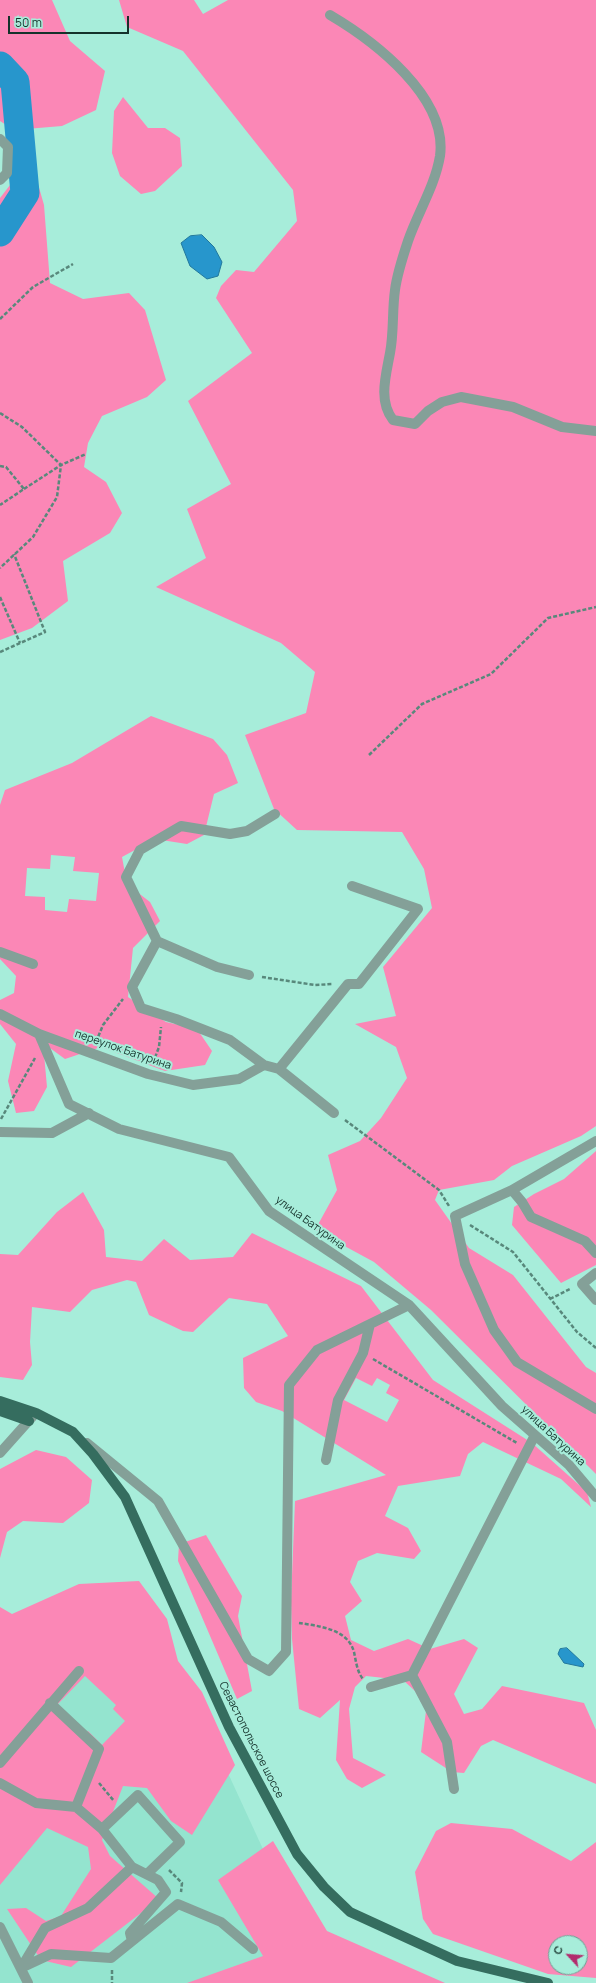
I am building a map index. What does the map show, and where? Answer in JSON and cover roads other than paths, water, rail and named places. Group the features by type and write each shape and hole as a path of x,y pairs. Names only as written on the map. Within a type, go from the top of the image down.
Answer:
{"main road":[{"name":"Севастопольское шоссе","path":"0,1401 33,1417 73,1432 93,1454 125,1497 228,1727 297,1854 324,1887 350,1912 457,1961 548,1983"},
{"path":"0,1411 33,1417"}],"street":[{"path":"330,15 354,29 379,50 418,88 431,109 438,129 440,155 429,194 409,239 395,289 391,351 384,388 386,412 392,420 416,424 428,411 442,402 461,397 512,407 562,427 596,431"},
{"path":"0,139 8,147 7,173 0,180"},
{"path":"250,975 217,967 157,941 126,878 140,850 181,826 230,834 247,831 275,814"},
{"path":"279,1069 348,984 358,984 418,909 352,886"},
{"path":"157,941 132,987 141,1008 230,1040 264,1065 279,1069 334,1113"},
{"path":"0,952 33,964"},
{"path":"0,1014 41,1038"},
{"name":"переулок Батурина","path":"41,1038 91,1053 148,1074 193,1085 239,1079 264,1065"},
{"name":"улица Батурина","path":"41,1038 70,1104 119,1128 229,1157 270,1211 409,1305 502,1406 569,1465 596,1497"},
{"path":"0,1132 52,1133 89,1113"},
{"path":"596,1141 512,1190 455,1216 465,1264 494,1330 517,1362 596,1409"},
{"path":"512,1190 522,1202 531,1217 585,1241 596,1253"},
{"path":"596,1273 582,1284 596,1300"},
{"path":"73,1432 158,1501 248,1659 269,1671 286,1652 290,1385 317,1350 409,1305"},
{"path":"326,1460 338,1400 363,1353 370,1324"},
{"path":"0,1453 33,1417"},
{"path":"371,1687 412,1674 535,1435"},
{"path":"0,1762 50,1703 79,1672"},
{"path":"412,1674 447,1742 454,1789"},
{"path":"50,1703 99,1749 76,1806"},
{"path":"0,1783 36,1803 76,1806 102,1829 132,1867 158,1880 166,1892 130,1933 132,1941"},
{"path":"102,1829 138,1795 180,1842 147,1874"},
{"path":"21,1968 45,1928 88,1908 132,1867"},
{"path":"21,1968 51,1954 111,1958 178,1904 221,1922 253,1949"},
{"path":"0,1927 28,1983"}],"water":[{"path":"202,235 214,247 222,262 218,276 207,279 190,266 181,243 190,236"},
{"path":"567,1648 584,1664 583,1667 564,1663 558,1654 560,1649"}],"waterway":[{"path":"0,66 15,82 25,193 0,232"}]}
